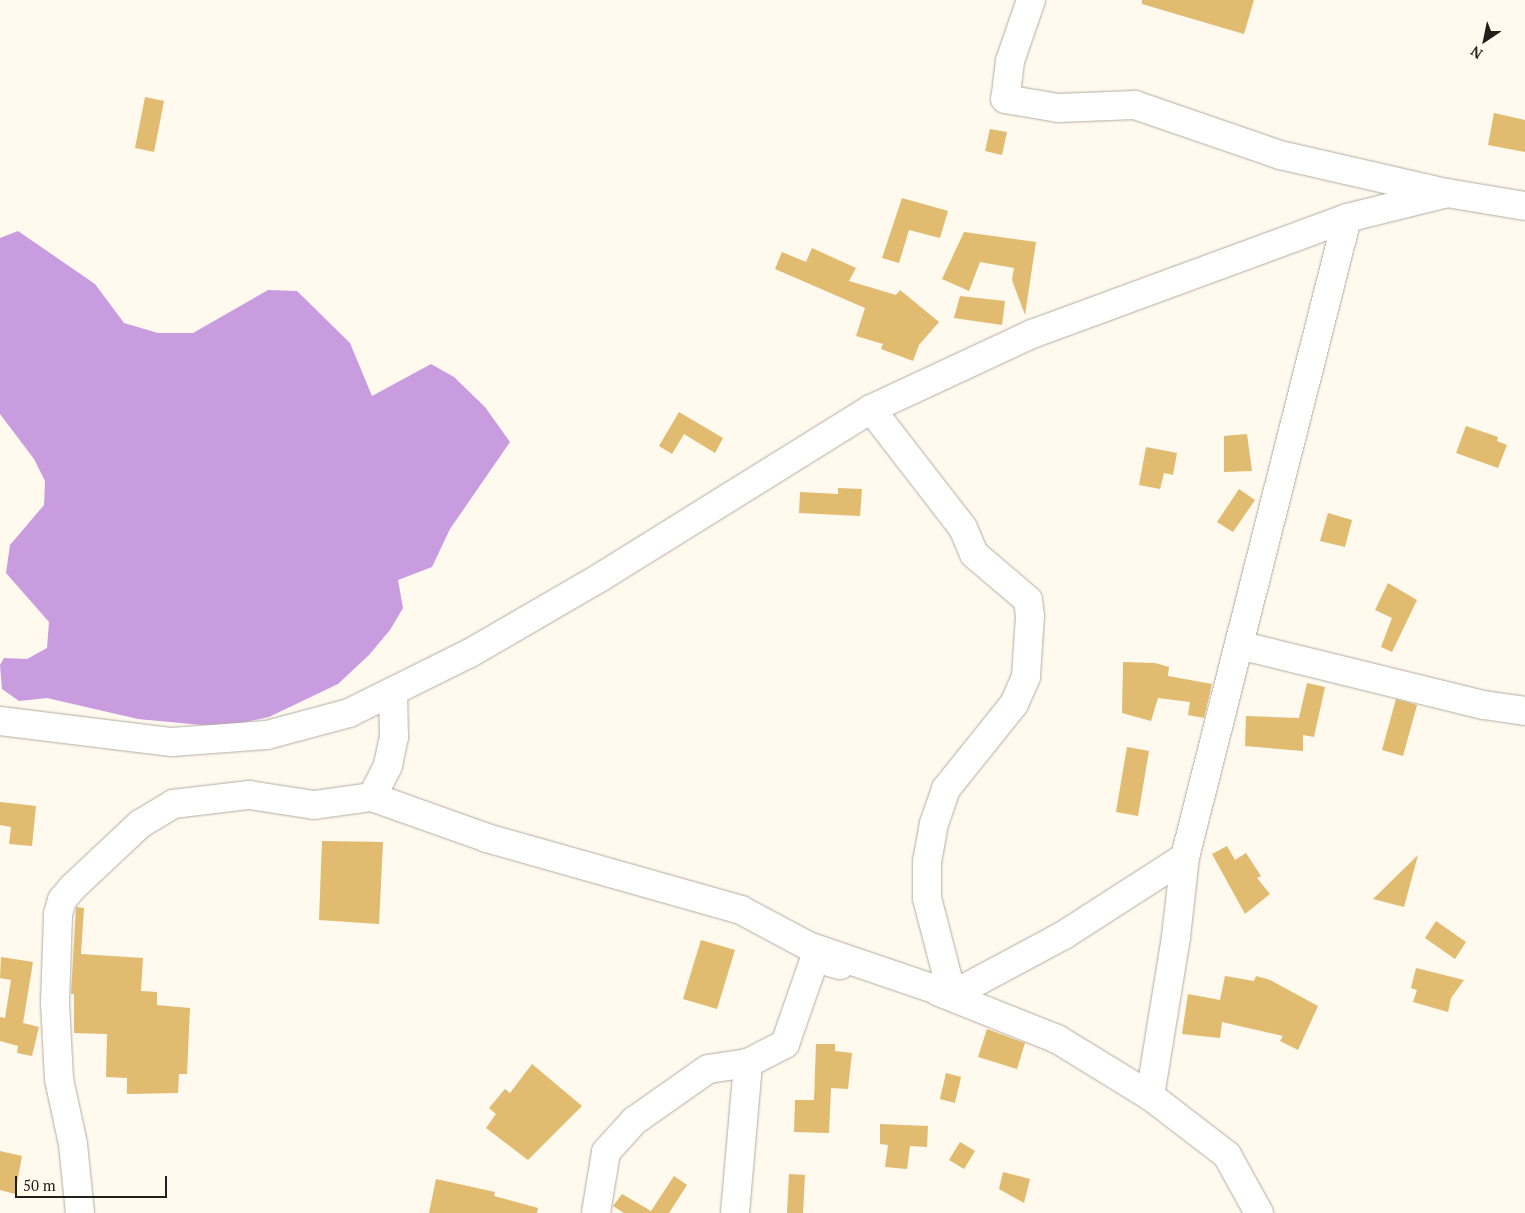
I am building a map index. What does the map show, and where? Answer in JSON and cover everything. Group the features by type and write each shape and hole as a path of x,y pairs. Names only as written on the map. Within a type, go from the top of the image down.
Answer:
{"street":[{"path":"1031,0 1010,61 1005,99 1058,108 1135,105 1280,155 1448,193 1525,206"},
{"path":"0,721 172,742 268,736 349,713 470,653 601,577 871,409 1032,334 1346,218 1448,193"},
{"path":"1150,1096 1176,937 1185,857 1346,218"},
{"path":"871,409 963,528 974,554 1028,600 1030,616 1026,677 1014,704 946,789 934,823 927,861 927,898 952,996"},
{"path":"1239,645 1484,705 1525,711"},
{"path":"372,797 388,765 394,738 393,691"},
{"path":"80,1213 73,1144 59,1079 55,1002 58,914 62,900 140,824 173,804 249,795 314,805 372,797 487,838 741,910 808,946 952,996 1057,1039 1150,1096 1227,1155 1260,1213"},
{"path":"596,1213 606,1152 634,1121 708,1069 748,1063 785,1044 814,958 952,996 1064,935 1185,857"},
{"path":"735,1213 748,1063"}],"shaded area":[{"path":"18,231 95,284 124,323 158,333 193,333 268,290 297,291 350,343 372,396 431,364 454,377 485,407 510,442 450,529 432,567 398,580 403,608 390,630 369,655 338,684 269,717 223,727 138,719 47,698 19,701 2,689 0,665 4,658 27,659 47,648 49,622 6,573 10,545 44,505 45,481 34,459 0,414 0,238"}],"building":[{"path":"1142,0 1254,0 1244,34 1142,4"},
{"path":"145,97 164,101 154,152 135,148"},
{"path":"1494,113 1525,120 1525,152 1488,145"},
{"path":"990,129 1007,132 1002,155 985,151"},
{"path":"902,198 948,211 940,238 909,230 899,263 882,258"},
{"path":"964,232 1036,242 1025,315 1012,280 1014,268 980,262 969,291 942,279"},
{"path":"812,248 856,268 849,281 896,295 900,290 939,322 919,345 913,361 881,349 883,344 856,336 865,308 775,269 782,252 806,262"},
{"path":"960,296 1005,301 1002,325 954,318"},
{"path":"679,412 723,438 715,453 684,434 672,454 659,446"},
{"path":"1466,426 1498,437 1497,441 1507,445 1498,468 1456,453"},
{"path":"1247,434 1252,471 1224,472 1224,436"},
{"path":"1146,447 1177,453 1173,475 1164,473 1160,489 1139,485"},
{"path":"838,488 862,489 860,516 799,513 800,492 838,494"},
{"path":"1239,489 1255,500 1233,532 1217,522"},
{"path":"1328,513 1352,520 1345,547 1320,541"},
{"path":"1388,583 1417,600 1392,652 1381,647 1392,618 1375,610"},
{"path":"1123,662 1155,663 1169,667 1168,676 1212,684 1204,718 1188,715 1190,702 1158,698 1151,721 1122,713"},
{"path":"1307,683 1325,687 1314,737 1303,735 1303,751 1245,746 1246,716 1299,718"},
{"path":"1396,699 1417,705 1403,756 1382,750"},
{"path":"1127,747 1149,751 1138,816 1116,812"},
{"path":"0,802 36,806 32,846 9,844 11,827 0,825"},
{"path":"322,841 383,842 379,924 319,920"},
{"path":"1227,846 1235,860 1246,853 1261,876 1257,878 1270,894 1245,914 1212,854"},
{"path":"1418,855 1404,907 1373,899"},
{"path":"76,907 84,908 81,954 143,958 141,991 157,992 157,1005 190,1008 187,1074 179,1074 178,1093 127,1094 127,1078 106,1077 107,1034 74,1033 74,994 71,994"},
{"path":"1436,921 1466,942 1455,959 1425,938"},
{"path":"701,940 735,950 717,1009 683,999"},
{"path":"1,957 33,962 23,1023 39,1027 32,1056 17,1053 18,1046 0,1041 0,1017 5,1018 11,980 0,978"},
{"path":"1416,968 1464,980 1451,998 1448,1012 1413,1002 1417,990 1411,988"},
{"path":"1225,976 1254,981 1256,976 1270,980 1318,1006 1298,1050 1280,1041 1283,1036 1222,1022 1220,1038 1182,1034 1188,994 1220,1000"},
{"path":"987,1029 1025,1043 1017,1069 978,1057"},
{"path":"816,1044 835,1044 835,1051 852,1053 848,1089 831,1088 829,1133 794,1132 795,1100 814,1100"},
{"path":"532,1064 582,1106 528,1160 486,1128 496,1114 489,1108 505,1089 510,1093"},
{"path":"946,1073 961,1077 955,1103 940,1099"},
{"path":"880,1124 928,1126 927,1147 910,1146 907,1169 885,1167 888,1145 880,1144"},
{"path":"960,1142 975,1151 964,1169 949,1160"},
{"path":"0,1151 22,1156 15,1194 0,1190"},
{"path":"1003,1172 1030,1179 1024,1203 999,1189"},
{"path":"789,1174 805,1175 803,1213 787,1213"},
{"path":"674,1176 687,1185 669,1213 624,1213 613,1206 622,1194 651,1211"},
{"path":"436,1179 495,1192 494,1196 538,1208 537,1213 429,1213"}]}
